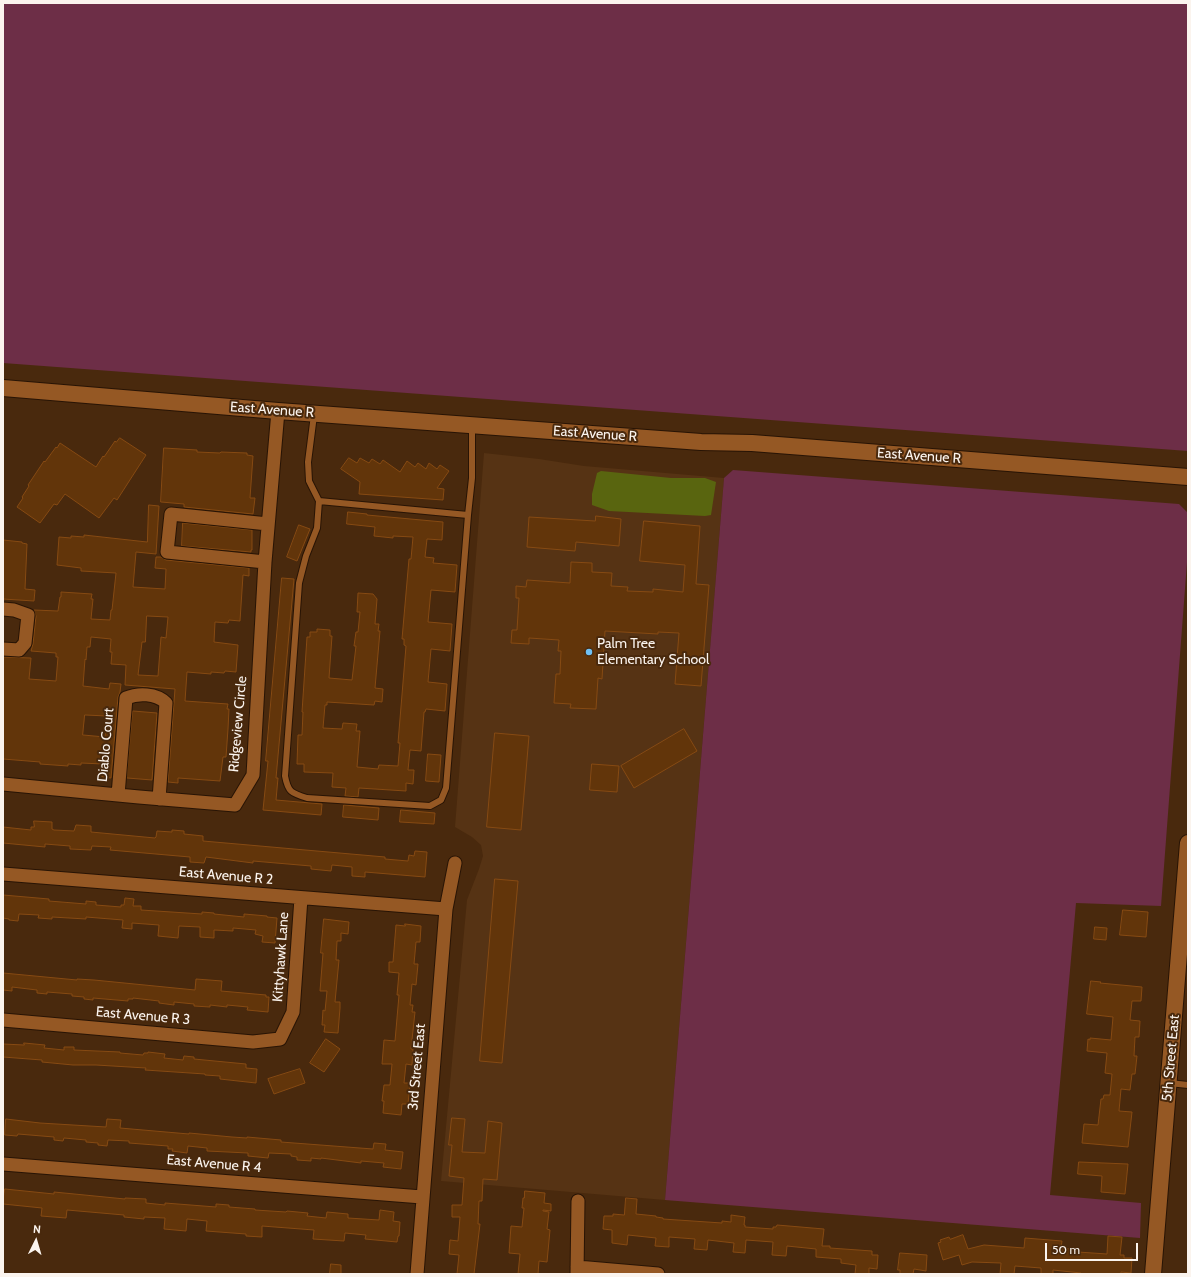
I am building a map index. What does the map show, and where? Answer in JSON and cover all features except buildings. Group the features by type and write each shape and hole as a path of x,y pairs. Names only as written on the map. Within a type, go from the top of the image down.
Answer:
{"street":[{"name":"East Avenue R","path":"3,388 278,411 701,442 752,444 1188,477"},
{"name":"Ridgeview Circle","path":"3,784 235,805 253,776 265,562 278,411"},
{"path":"265,562 167,552 171,514 268,524"},
{"path":"3,609 14,610 28,615 25,643 19,650 3,649"},
{"name":"Diablo Court","path":"118,795 126,698 133,695 149,695 162,698 166,703 159,799"},
{"name":"5th Street East","path":"1153,1274 1188,843"},
{"name":"3rd Street East","path":"417,1274 446,909 455,862"},
{"name":"East Avenue R 2","path":"3,874 446,909"},
{"name":"Kittyhawk Lane","path":"280,1039 293,1012 301,898"},
{"name":"East Avenue R 3","path":"3,1020 253,1042 280,1039"},
{"name":"East Avenue R 4","path":"3,1164 422,1197"},
{"path":"578,1201 577,1270 658,1274"}],"lane":[{"path":"314,413 308,462 309,481 319,501 317,528 306,556 299,583 285,776 288,788 295,795 307,798 430,806 441,800 446,788 472,478 472,425"},
{"path":"319,501 468,515"},
{"path":"1169,1083 1188,1085"}],"shaded area":[{"path":"3,3 1188,3 1188,451 3,363"},
{"name":"Palm Tree Elementary School","path":"484,453 584,466 724,478 665,1200 441,1181 467,900 483,856 481,845 472,837 455,827"},
{"path":"733,470 1179,504 1188,513 1188,549 1161,906 1076,903 1050,1195 1141,1203 1140,1238 665,1200 724,478"},
{"path":"601,471 671,478 705,478 716,482 711,515 705,516 609,511 592,505 592,494 597,473"}],"place":[{"name":"Palm Tree Elementary School","path":"589,652"}]}
